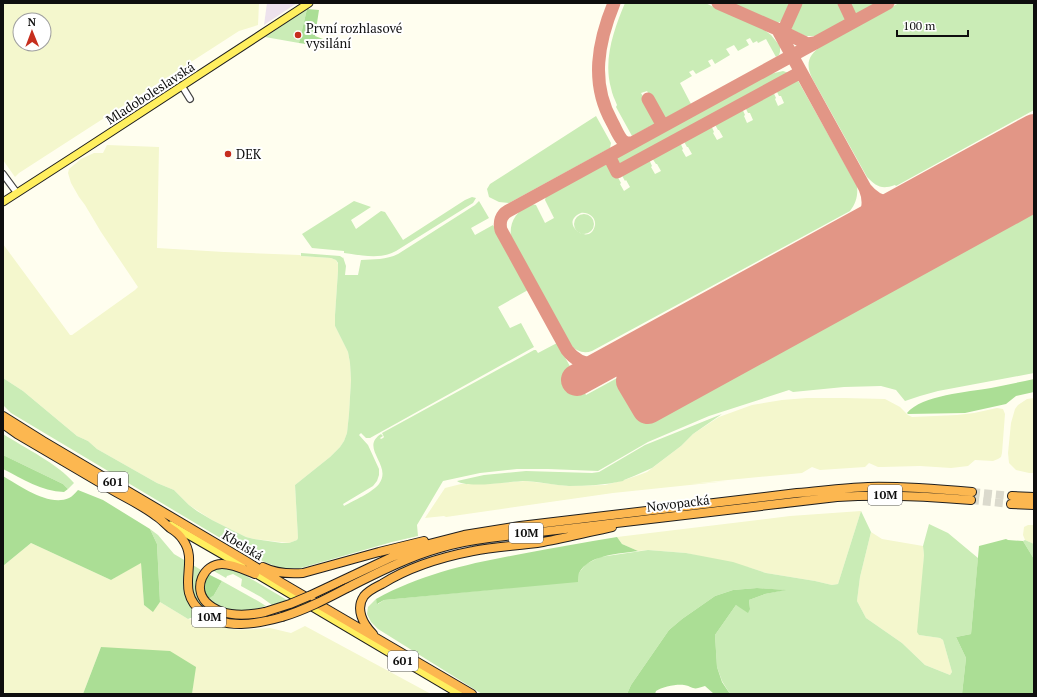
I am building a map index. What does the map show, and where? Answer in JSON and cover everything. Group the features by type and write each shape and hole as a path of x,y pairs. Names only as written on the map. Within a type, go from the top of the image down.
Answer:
{"highway":[{"path":"3,411 20,431"},
{"name":"Kbelská","path":"3,416 20,431 156,516"},
{"name":"Kbelská","path":"3,425 20,431 246,561 472,694"},
{"name":"Novopacká","path":"156,516 183,539 188,551 190,563 188,576 190,596 199,610 207,616 223,622 244,624 282,618 298,612 392,566 426,552 468,541 798,501 860,495 971,496 931,489 895,487 838,489 520,526 476,533"},
{"path":"1034,498 1012,500 1034,505"},
{"name":"10M","path":"389,646 372,633 366,626 361,616 360,606 363,599 369,592 387,580 438,560 473,551 554,540 663,517"},
{"name":"10M","path":"246,561 277,572 303,573 438,537 476,533"},
{"name":"10M","path":"255,574 229,564 213,566 202,576 200,586 202,597 214,608 231,614 245,615 265,612 290,604 392,557 420,547 476,533"}],"main road":[{"name":"Mladoboleslavská","path":"3,202 309,3"},
{"name":"Kbelská","path":"156,516 459,694"}],"street":[{"path":"182,86 190,99"},
{"path":"3,174 17,193"}],"shaded area":[{"path":"267,3 297,3 264,25"}],"green space":[{"path":"3,3 259,3 258,25 239,31 15,177 3,160"},
{"path":"625,3 705,3 762,28 771,35 780,46 780,52 776,57 766,39 758,43 757,41 753,43 750,38 746,40 749,45 738,51 734,45 726,49 730,55 715,64 712,59 708,61 711,66 696,74 693,70 689,72 692,76 680,83 691,104 662,120 647,91 641,93 645,100 647,100 658,122 632,136 616,107 617,105 612,92 608,67 611,45 617,23"},
{"path":"737,3 793,3 785,20 777,23 736,5"},
{"path":"798,3 842,3 849,18 816,36 806,36 792,30 789,22"},
{"path":"846,3 876,3 853,16"},
{"path":"899,3 1034,3 1034,110 896,186 882,187 873,183 867,177 812,78 809,68 809,60 821,46"},
{"path":"307,9 299,43 265,37"},
{"path":"307,9 319,10 315,36 331,42 334,48 299,43"},
{"path":"783,71 792,74 622,167 616,165 613,159 770,74"},
{"path":"796,77 857,186 856,199 850,211 592,351 583,352 570,345 511,238 512,222 521,210 531,204 536,205 545,223 554,218 545,200 546,196 609,161 624,191 630,187 620,172 625,171 648,157 655,174 661,171 652,158 652,155 679,140 686,157 692,154 682,138 710,123 717,140 723,137 713,121 741,106 747,123 753,120 744,105 772,89 778,106 784,103 775,88","holes":["581,213 593,217 595,222 592,231 588,234 582,234 574,227 572,222 575,217"]},
{"path":"596,116 611,143 610,148 509,203 499,202 489,197 487,189 490,184"},
{"path":"107,145 159,147 157,248 300,255 331,258 336,260 338,264 335,326 348,352 351,380 347,433 340,447 330,457 295,485 297,540 289,543 254,539 246,537 212,520 189,505 174,490 157,483 97,449 88,441 77,436 23,391 3,378 3,244 70,335 138,287 79,197 71,183 68,173 69,169 81,159 94,153 103,153"},
{"path":"1034,150 1034,373 938,391 905,401 896,390 881,386 844,387 793,392 789,390 709,416 648,442 598,471 517,469 480,473 443,481 417,525 418,536 301,568 280,568 262,561 237,548 11,413 3,405 3,378 23,391 77,436 88,441 97,449 157,483 174,490 189,505 212,520 246,537 289,543 297,540 298,538 295,485 330,457 344,441 347,433 351,380 348,352 335,326 338,263 336,260 331,258 301,256 301,253 343,257 346,266 345,275 358,275 361,260 384,258 398,254 479,201 489,218 471,228 475,235 493,225 528,290 498,307 510,328 521,323 534,347 370,438 366,438 361,433 359,435 368,445 379,469 379,475 373,486 343,504 344,506 368,493 379,484 382,477 382,470 373,445 375,439 381,434 383,436 380,438 381,439 384,437 382,433 534,350 538,353 557,343 586,395"},
{"path":"472,197 476,198 473,203 390,254 364,256 344,253 344,251 312,248 302,234 354,201 371,207 351,220 356,229 381,211 385,212 403,240"},
{"path":"584,214 591,217 594,224 591,231 584,234 577,231 574,224 577,217"},
{"path":"1034,379 1034,392 1016,396 1006,404 965,413 907,413 923,402 934,398"},
{"path":"807,398 885,399 900,407 912,417 957,415 997,408 1003,409 1005,414 1001,457 993,461 975,460 968,466 951,468 920,466 878,467 869,463 865,467 820,470 812,467 802,473 613,493 446,517 425,518 445,488 461,484 526,481 568,486 605,485 624,480 647,472 681,446 693,434 719,417 752,405"},
{"path":"1034,398 1034,473 1029,473 1016,470 1009,463 1008,453 1011,423 1015,409 1027,399"},
{"path":"722,414 693,434 681,446 652,468 623,481 596,485 569,486 526,481 479,485 457,481 484,475 526,471 599,472 645,445"},
{"path":"3,434 59,469 74,483 68,489 63,484 3,455"},
{"path":"3,455 63,484 68,489 64,492 40,487 3,469"},
{"path":"3,476 26,490 44,498 53,500 69,498 78,490 103,500 150,529 157,544 160,602 153,612 144,605 141,563 111,580 31,543 3,566"},
{"path":"861,511 838,584 832,585 766,573 751,568 686,553 648,550 638,551 622,544 617,537 790,516"},
{"path":"861,511 871,532 860,577 857,601 866,618 902,643 925,665 950,675 952,672 943,640 940,638 919,635 917,632 924,555 923,546 929,524 948,533 978,558 971,634 956,637 966,658 962,694 730,694 722,681 717,667 715,635 736,605 750,609 749,600 765,594 784,590 757,588 733,590 715,596 669,630 631,685 627,694 482,694 378,629 371,622 367,614 368,607 376,599 378,604 384,600 578,581 578,574 586,564 600,557 648,550 686,553 733,562 766,573 832,585 838,584"},
{"path":"1034,525 1034,544 1025,540 1023,535 1024,527"},
{"path":"150,529 158,535 174,554 208,574 214,595 222,581 266,606 247,611 237,611 227,609 208,600 199,615 188,619 160,602 157,544"},
{"path":"871,532 882,539 923,546 924,555 919,635 940,638 943,640 952,672 950,675 925,665 902,643 866,618 857,601 860,577"},
{"path":"617,537 622,544 638,551 597,558 584,567 579,573 578,582 384,600 377,604 376,599 393,590 447,570 502,557"},
{"path":"1006,539 1023,541 1034,559 1034,694 962,694 966,658 956,637 971,634 979,546"},
{"path":"1025,540 1034,544 1034,559 1023,541"},
{"path":"31,543 111,580 141,562 144,605 153,611 160,602 188,619 238,630 270,628 291,633 305,626 431,694 192,694 195,667 101,647 83,694 8,694 3,692 3,566"},
{"path":"217,568 236,570 287,600 272,605 241,586 242,579 233,574 227,576 226,578 212,570"},
{"path":"208,574 222,581 214,595 208,599 204,586"},
{"path":"757,588 786,590 765,594 749,600 750,609 748,613 736,605 715,635 717,667 722,682 730,694 714,694 705,686 695,688 673,685 656,691 655,694 627,694 631,685 669,630 682,619 715,596 733,590"},
{"path":"101,647 170,651 196,667 192,694 83,694"}],"taxiway":[{"path":"614,3 604,33 599,62 599,77 605,107 617,132 623,141 626,143 632,143"},
{"path":"718,3 777,29 865,188 872,195 885,202 898,201 920,192 944,178"},
{"path":"783,32 796,3"},
{"path":"844,3 853,22"},
{"path":"646,341 606,363 589,364 575,358 567,350 501,230 500,222 502,217 508,211 888,3"},
{"path":"777,29 808,44 814,43"},
{"path":"609,156 617,172 801,72"},
{"path":"648,99 663,126"},
{"path":"814,249 854,227 864,217 868,204 868,197 865,188"}],"runway":[{"path":"577,380 1034,130"},
{"path":"1034,162 632,381 648,408 1034,196"}],"tunnel":[{"path":"972,492 1012,496"},
{"path":"971,500 1011,504"}],"place":[{"name":"První rozhlasové vysilání","path":"298,35"},
{"name":"DEK","path":"228,154"}]}
